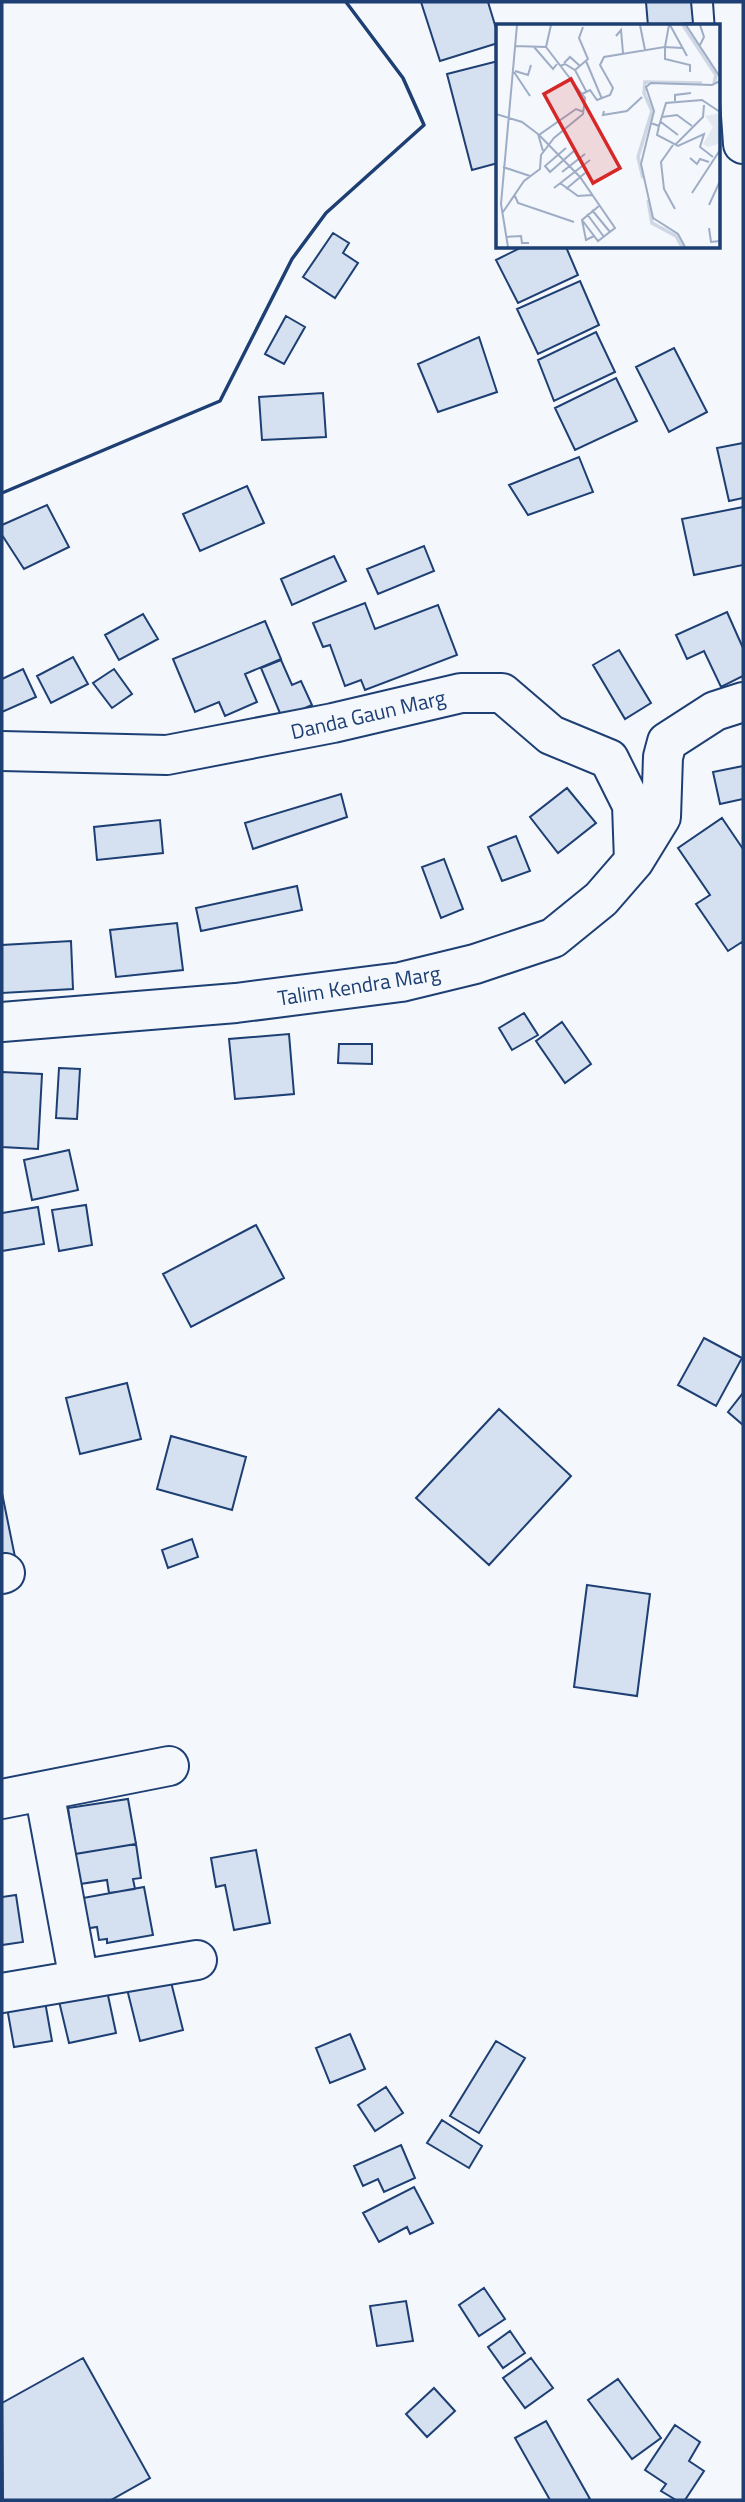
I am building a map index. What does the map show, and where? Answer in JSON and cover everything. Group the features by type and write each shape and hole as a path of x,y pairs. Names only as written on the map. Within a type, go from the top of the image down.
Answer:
{"street":[{"path":"733,2 743,144"},
{"name":"Danda Gaun Marg","path":"2,751 167,755 333,723 461,693 502,694 551,735 610,759 632,805 634,861"},
{"name":"Talim Kendra Marg","path":"2,1022 236,1003 401,982 475,964 553,938 601,899 634,861 661,817 663,757 667,742 715,711 743,702"},
{"path":"2,1799 169,1766"},
{"path":"44,1791 79,1980"},
{"path":"2,1993 197,1960"}],"building":[{"path":"421,2 488,2 496,28 496,44 440,61"},
{"path":"646,2 691,2 693,23 648,24"},
{"path":"496,62 496,164 472,170 447,74"},
{"path":"333,233 349,243 343,253 358,263 335,298 303,277"},
{"path":"520,248 566,248 578,275 518,303 496,260"},
{"path":"580,281 599,325 538,354 517,309"},
{"path":"286,316 305,327 284,364 265,354"},
{"path":"596,332 615,372 554,401 538,360"},
{"path":"479,337 497,392 438,412 418,364"},
{"path":"674,348 707,412 669,432 636,367"},
{"path":"616,378 637,421 575,450 555,408"},
{"path":"323,393 326,437 262,440 259,397"},
{"path":"743,443 743,498 729,501 717,448"},
{"path":"579,457 593,492 528,515 509,485"},
{"path":"247,486 264,523 200,551 183,514"},
{"path":"47,505 69,547 24,569 2,535 2,525"},
{"path":"743,507 743,565 694,575 682,519"},
{"path":"424,546 434,571 378,594 367,569"},
{"path":"334,556 346,581 292,605 281,579"},
{"path":"365,603 375,629 438,605 457,655 365,690 361,680 345,686 330,645 323,647 313,623"},
{"path":"727,612 743,648 743,676 721,687 704,651 687,659 676,635"},
{"path":"143,614 158,639 119,660 105,635"},
{"path":"265,621 281,659 245,674 257,702 225,716 219,702 195,712 173,659"},
{"path":"619,650 651,703 625,719 593,665"},
{"path":"73,657 88,684 51,703 37,676"},
{"path":"281,660 292,685 301,681 312,705 282,718 261,668"},
{"path":"23,669 36,697 2,712 2,679"},
{"path":"114,669 132,694 112,708 93,683"},
{"path":"743,766 743,799 720,804 713,772"},
{"path":"567,788 596,823 558,853 530,817"},
{"path":"341,794 347,817 253,849 245,823"},
{"path":"722,818 743,849 743,943 728,951 696,904 710,895 678,848"},
{"path":"160,820 163,853 97,860 94,827"},
{"path":"516,836 530,871 502,881 488,847"},
{"path":"444,859 463,909 441,918 422,867"},
{"path":"297,886 302,910 201,931 196,908"},
{"path":"177,923 183,970 116,977 110,930"},
{"path":"71,941 73,989 2,993 2,945"},
{"path":"524,1013 538,1035 512,1050 499,1028"},
{"path":"562,1022 591,1064 565,1083 536,1041"},
{"path":"289,1034 294,1094 235,1099 229,1039"},
{"path":"339,1044 372,1044 372,1064 338,1063"},
{"path":"59,1068 80,1069 77,1119 56,1118"},
{"path":"2,1072 42,1074 38,1149 2,1147"},
{"path":"69,1150 78,1190 32,1200 24,1160"},
{"path":"86,1205 92,1245 59,1251 52,1210"},
{"path":"38,1207 44,1244 2,1251 2,1213"},
{"path":"256,1225 284,1278 191,1327 163,1274"},
{"path":"704,1338 742,1358 716,1406 678,1385"},
{"path":"127,1383 141,1439 80,1454 66,1398"},
{"path":"743,1393 743,1425 728,1412"},
{"path":"499,1409 571,1476 489,1565 416,1498"},
{"path":"171,1436 246,1457 232,1510 157,1489"},
{"path":"2,1493 16,1562 2,1564"},
{"path":"192,1539 198,1557 168,1568 162,1550"},
{"path":"587,1585 650,1594 637,1696 574,1687"},
{"path":"128,1799 136,1844 75,1854 68,1808"},
{"path":"136,1844 141,1878 133,1879 135,1889 109,1893 107,1880 80,1884 75,1854"},
{"path":"256,1850 270,1923 234,1930 225,1885 216,1887 211,1858"},
{"path":"144,1887 153,1935 107,1943 107,1939 99,1940 97,1927 77,1930 72,1900"},
{"path":"16,1895 23,1942 2,1945 2,1897"},
{"path":"169,1974 183,2030 140,2041 126,1985"},
{"path":"106,1986 116,2033 69,2043 58,1997"},
{"path":"44,1996 52,2041 14,2047 6,2002"},
{"path":"350,2034 365,2069 330,2083 316,2048"},
{"path":"496,2041 525,2058 479,2133 450,2116"},
{"path":"386,2087 403,2113 375,2131 358,2105"},
{"path":"442,2120 482,2146 469,2168 427,2143"},
{"path":"401,2145 415,2178 384,2192 378,2179 363,2186 354,2166"},
{"path":"414,2187 433,2223 410,2234 407,2227 379,2242 363,2213"},
{"path":"484,2288 505,2319 479,2336 459,2305"},
{"path":"406,2301 413,2341 377,2346 370,2306"},
{"path":"510,2331 525,2353 503,2368 488,2347"},
{"path":"83,2358 150,2478 111,2500 3,2500 2,2403"},
{"path":"531,2358 553,2388 525,2408 503,2378"},
{"path":"618,2379 661,2438 632,2459 588,2400"},
{"path":"434,2388 455,2411 427,2437 406,2414"},
{"path":"546,2421 590,2499 550,2500 515,2438"},
{"path":"675,2425 700,2442 689,2461 704,2471 685,2500 676,2500 661,2491 666,2484 645,2470"}],"wall":[{"path":"2,493 220,401 292,259 326,213 424,125 403,78 346,2"}]}
